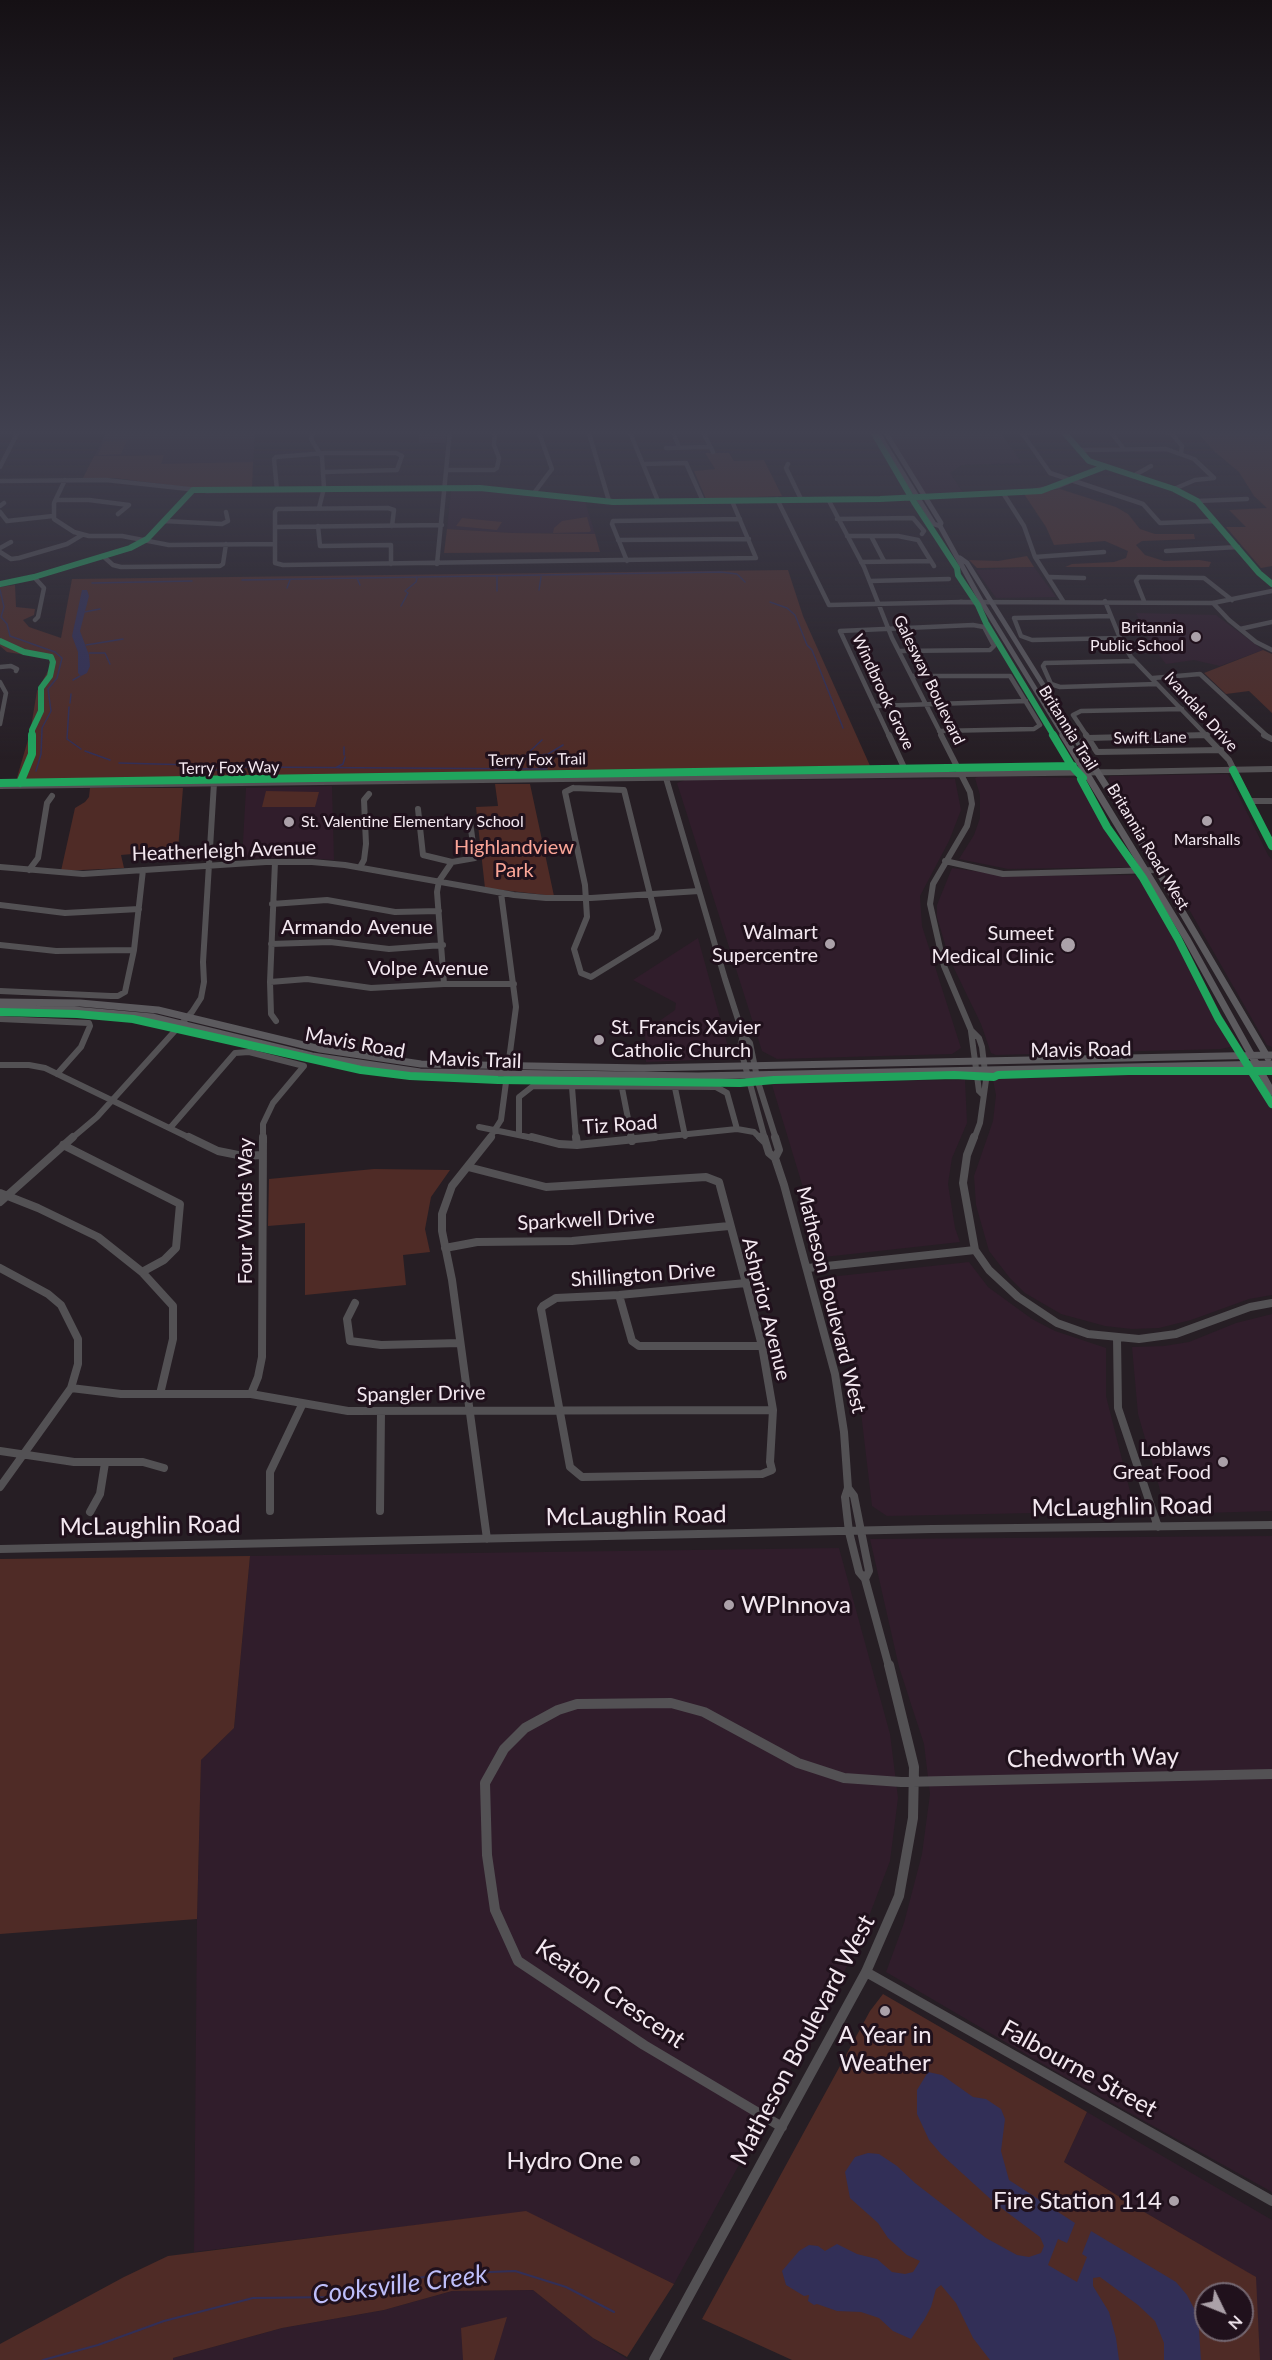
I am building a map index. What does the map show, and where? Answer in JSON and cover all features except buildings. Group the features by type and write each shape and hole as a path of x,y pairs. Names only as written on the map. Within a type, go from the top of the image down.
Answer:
{"main road":[{"name":"Britannia Road West","path":"949,540 960,558 960,564 987,602 1158,870 1271,1061"},
{"name":"Britannia Road West","path":"987,602 1085,772 1187,939 1272,1092"},
{"name":"Mavis Road","path":"0,1002 122,1006 184,1020 312,1056 420,1072 756,1071 1115,1062 1250,1055 1271,1061"},
{"name":"Mavis Road","path":"0,1009 116,1012 184,1020"},
{"name":"Mavis Road","path":"1115,1062 1255,1064 1271,1061"}],"street":[{"path":"11,542 0,550 11,559 67,544 73,540"},
{"path":"0,584 104,557 144,540"},
{"path":"145,540 169,545 275,544"},
{"path":"275,540 275,562 279,565 749,560 757,556 750,540"},
{"path":"319,540 320,546 392,545 391,564"},
{"path":"437,564 440,540"},
{"path":"618,540 627,561"},
{"path":"796,540 814,572 826,603 837,606 880,603 1040,601 1213,603 1272,591"},
{"name":"Galesway Boulevard","path":"849,540 880,603 887,627 962,774 972,801 970,818 931,890 931,916 944,966 971,1030 980,1066 979,1091 983,1095"},
{"path":"873,540 884,561"},
{"path":"861,562 933,563 918,540"},
{"path":"1029,540 1035,557 1049,577 1061,601"},
{"path":"1232,540 1258,573 1272,584"},
{"path":"104,557 113,565 121,567 220,566 223,564 226,544"},
{"path":"1166,551 1238,547"},
{"path":"1035,557 1104,552"},
{"path":"34,577 44,588 38,617 34,620"},
{"path":"1049,577 1084,578"},
{"path":"1144,602 1137,581 1139,577 1204,578 1233,600"},
{"path":"870,581 949,579"},
{"name":"Ivandale Drive","path":"1105,601 1120,638 1135,661 1221,750 1272,846"},
{"path":"1213,603 1256,642 1272,650"},
{"path":"1110,616 1014,618 1021,636 1032,640 1120,638"},
{"path":"1240,629 1272,622"},
{"path":"887,627 979,625 984,627 994,646 990,650 899,651"},
{"name":"Windbrook Grove","path":"887,627 840,632 907,774"},
{"path":"1135,661 1045,663 1043,666 1051,684 1060,687 1158,684"},
{"path":"0,667 11,666 17,669 16,671"},
{"path":"1153,678 1200,674 1264,735 1272,739"},
{"path":"913,676 1007,675 1012,677 1040,725 1038,729 939,730"},
{"path":"0,682 6,693 0,724"},
{"path":"875,706 1026,701"},
{"path":"1182,709 1074,712 1075,718 1088,738 1207,735"},
{"name":"Swift Lane","path":"1088,738 1095,750 1105,753 1221,750"},
{"name":"Terry Fox Way","path":"0,786 1272,770"},
{"name":"Matheson Boulevard West","path":"654,2360 866,1972 892,1916 904,1875 911,1836 914,1782 908,1736 865,1580 859,1572 849,1532 845,1497 848,1488 844,1432 835,1374 808,1268 775,1158 769,1153 758,1117 740,1047 742,1035 666,778"},
{"path":"0,1202 3,1194 97,1117 184,1020 203,992 214,783"},
{"path":"573,788 618,788 624,790 658,934 591,977 581,973 574,949 587,920 587,898 565,792 573,788"},
{"path":"360,867 364,860 366,844 364,800 369,794"},
{"path":"29,870 38,858 46,806 52,796"},
{"path":"1249,801 1272,801"},
{"path":"418,809 418,821 423,855 452,862 475,858 470,822 418,821"},
{"path":"945,861 1003,874 1158,870"},
{"path":"275,862 270,982 271,1014 276,1021"},
{"name":"Heatherleigh Avenue","path":"0,867 83,874 275,862 312,862 360,867 546,898 587,898 699,891"},
{"path":"444,984 443,945 437,892 439,881 452,862"},
{"path":"0,991 118,996 127,988 134,950 143,870"},
{"path":"487,1539 442,1214 452,1186 501,1120 516,1007 501,892"},
{"path":"272,904 327,900 395,912 439,911"},
{"path":"0,906 65,913 139,909"},
{"name":"Armando Avenue","path":"271,944 330,942 388,949 422,949 443,945"},
{"path":"0,945 90,952 134,950"},
{"name":"Volpe Avenue","path":"270,982 308,979 371,988 444,984 514,984"},
{"path":"0,1019 89,1023 90,1026 81,1047 57,1074"},
{"name":"Matheson Boulevard West","path":"742,1035 750,1043 779,1150 775,1158"},
{"name":"Four Winds Way","path":"170,1128 235,1053 249,1052 304,1066 273,1103 265,1117 262,1155 262,1357 258,1377 251,1394"},
{"path":"0,1065 34,1065 225,1153 262,1155"},
{"path":"519,1134 521,1093 533,1086 716,1087 725,1090 737,1130"},
{"path":"572,1087 577,1145"},
{"path":"621,1088 632,1141"},
{"path":"675,1088 685,1136"},
{"path":"983,1095 980,1123 967,1155 963,1183 975,1250 989,1270 1018,1297 1057,1323 1088,1334 1139,1339 1176,1334 1250,1307 1272,1304"},
{"path":"747,1130 754,1126 758,1117"},
{"name":"Tiz Road","path":"478,1127 559,1144 577,1145 747,1130"},
{"path":"747,1130 757,1134 767,1144"},
{"path":"63,1145 180,1204 176,1248 164,1260 142,1272"},
{"name":"Ashprior Avenue","path":"468,1167 546,1187 713,1178 719,1182 762,1346 772,1410 771,1472 588,1478 578,1475 570,1467 559,1411"},
{"path":"3,1194 98,1237 142,1272 173,1306 174,1339 160,1394"},
{"name":"Sparkwell Drive","path":"445,1248 477,1242 572,1241 729,1226"},
{"path":"808,1268 975,1250"},
{"path":"0,1487 71,1388 78,1364 78,1339 61,1305 48,1294 2,1271"},
{"name":"Shillington Drive","path":"559,1411 541,1309 550,1299 746,1284"},
{"path":"619,1295 632,1341 639,1346 762,1346"},
{"path":"355,1303 347,1319 350,1341 381,1346 460,1343"},
{"path":"1117,1337 1118,1408 1158,1527"},
{"name":"Spangler Drive","path":"71,1388 121,1394 251,1394 348,1412 470,1409 772,1410"},
{"path":"270,1511 270,1472 302,1405"},
{"path":"380,1511 381,1412"},
{"path":"0,1451 22,1456 105,1463 143,1462 164,1468"},
{"path":"90,1512 100,1494 105,1463"},
{"name":"Matheson Boulevard West","path":"848,1488 854,1496 869,1571 865,1580"},
{"name":"McLaughlin Road","path":"0,1549 1272,1525"},
{"name":"Keaton Crescent","path":"782,2127 644,2045 538,1976 519,1961 495,1910 488,1855 485,1795 488,1777 504,1749 525,1728 558,1710 577,1704 671,1702 704,1712 798,1763 844,1779 914,1782"},
{"name":"Chedworth Way","path":"914,1782 1272,1774"},
{"name":"Falbourne Street","path":"866,1972 1272,2201"}],"shaded area":[{"path":"1034,567 1056,597 996,598 976,570"},
{"path":"82,590 87,590 89,596 80,631 89,655 90,666 87,673 81,676 78,673 78,652 72,636"},
{"name":"Britannia Public School","path":"1136,613 1216,615 1263,650 1220,666 1194,660 1166,664 1152,646"},
{"path":"1228,774 1272,860 1272,1047 1267,1045 1171,878 1135,829 1108,779 1110,776"},
{"path":"981,776 1083,778 1132,867 1008,869 959,859 974,835 980,818 980,795 975,778"},
{"path":"955,779 961,810 949,841 920,896 922,926 961,1048 952,1054 777,1059 762,1051 677,783 685,780"},
{"name":"St. Valentine Elementary School","path":"332,786 334,860 294,857 242,859 246,788"},
{"path":"952,868 1011,876 1136,875 1143,878 1176,931 1234,1037 1234,1046 1221,1049 996,1055 991,1053 981,1024 949,958 937,917 937,905"},
{"path":"698,938 730,1054 721,1059 646,1062 645,1031 675,1010 676,1003 633,980"},
{"path":"1249,1070 1255,1072 1272,1101 1272,1295 1249,1299 1191,1320 1159,1328 1132,1329 1105,1326 1061,1314 1025,1293 1009,1277 989,1251 976,1205 974,1176 993,1121 996,1095 993,1080 996,1076"},
{"path":"965,1080 967,1123 952,1158 948,1184 955,1228 960,1242 824,1257 772,1085 777,1081"},
{"path":"969,1262 988,1287 1032,1319 1055,1331 1106,1348 1106,1396 1135,1511 887,1516 872,1506 856,1370 829,1277"},
{"path":"1272,1314 1272,1511 1167,1514 1138,1414 1132,1347 1164,1346 1189,1342 1236,1323"},
{"path":"1272,1536 1272,2192 1065,2077 886,1972 904,1923 922,1854 930,1794 924,1744 899,1667 870,1539"},
{"path":"839,1548 890,1734 898,1798 890,1861 857,1948 674,2284 526,2212 194,2252 201,1760 234,1728 250,1556"},
{"path":"928,2072 942,2075 973,2097 986,2099 1001,2109 1005,2119 1001,2151 1009,2180 1075,2223 1067,2243 1058,2239 1048,2265 1077,2282 1087,2257 1082,2254 1091,2231 1176,2282 1194,2308 1194,2342 1200,2342 1201,2360 1164,2360 1164,2343 1155,2321 1138,2305 1100,2277 1093,2278 1093,2286 1109,2312 1119,2360 990,2360 973,2338 956,2303 941,2285 936,2289 931,2307 911,2339 893,2331 879,2318 861,2312 837,2311 814,2305 808,2301 809,2295 804,2296 786,2285 782,2271 799,2251 809,2245 818,2246 825,2251 837,2244 857,2254 877,2259 892,2272 905,2274 913,2272 920,2261 907,2255 888,2238 878,2223 850,2198 845,2172 855,2157 868,2153 879,2154 897,2166 915,2183 986,2238 1017,2255 1029,2257 1041,2253 1044,2246 1040,2237 996,2204 941,2154 929,2140 917,2114 917,2090"},
{"path":"1087,2112 1272,2220 1272,2360 1260,2360 1255,2277 1064,2162"},
{"path":"533,2290 593,2338 629,2360 173,2360 173,2358 282,2328 384,2310 452,2291"}],"green space":[{"path":"446,540 597,540 600,552 444,553"},
{"path":"1052,540 1165,540 1142,541 1136,545 1145,555 1164,561 1211,562 1209,567 1065,567 1072,564 1114,562 1126,558 1128,551 1105,541 1054,545"},
{"path":"1237,540 1272,540 1272,566 1261,568"},
{"path":"1027,556 1034,567 977,568 969,560 998,561"},
{"path":"788,570 803,616 871,768 16,781 30,733 37,691 49,669 50,659 7,652 0,646 0,587 15,585 16,607 35,609 34,615 23,620 29,627 61,638 72,579"},
{"path":"1263,650 1272,654 1272,713 1249,691 1226,694 1204,673"},
{"name":"Highlandview Park","path":"495,784 530,784 554,896 485,888 476,807 498,806"},
{"path":"90,788 183,788 178,850 121,855 124,868 61,871 75,808 89,797"},
{"path":"266,791 319,792 315,807 262,807"},
{"path":"374,1169 450,1170 431,1197 425,1229 430,1252 403,1255 406,1285 305,1295 305,1223 268,1226 269,1179"},
{"path":"250,1556 234,1728 201,1760 197,1919 0,1934 0,1559"},
{"path":"883,1994 1087,2112 1064,2162 1256,2277 1260,2360 792,2360 702,2319 870,2011"},
{"path":"526,2211 674,2284 627,2357 593,2338 533,2290 452,2291 384,2310 282,2328 173,2358 173,2360 0,2360 0,2344 124,2277 168,2256"},
{"path":"507,2317 494,2360 463,2360 461,2328"}],"waterway":[{"path":"357,578 721,572 737,574 745,582"},
{"path":"497,577 497,591"},
{"path":"539,590 541,577"},
{"path":"242,580 357,578"},
{"path":"357,578 360,585"},
{"path":"401,606 408,593 405,591 416,582 417,578"},
{"path":"287,588 290,580"},
{"path":"92,583 192,581"},
{"path":"0,590 4,607 1,617 7,624 10,636 55,652 62,658 57,678 48,689 51,711 42,728 41,754 36,771"},
{"path":"770,602 787,608 795,615 807,645 812,650 843,728"},
{"path":"84,612 100,609"},
{"path":"86,645 123,639"},
{"path":"89,653 105,653 110,664"},
{"path":"73,680 80,676"},
{"path":"70,703 71,694"},
{"path":"69,707 67,739 81,749"},
{"path":"526,755 542,740"},
{"path":"524,757 548,754 563,745"},
{"path":"344,747 344,755"},
{"path":"85,751 110,760"},
{"path":"337,767 343,764 345,757"},
{"path":"119,763 194,765 216,770 246,767 547,769"},
{"name":"Cooksville Creek","path":"43,2360 98,2345 164,2321 253,2298 337,2297 373,2286 441,2274 515,2271 566,2287 614,2312"}],"cycle path":[{"path":"0,584 34,577 130,548 145,540"},
{"name":"Britannia Trail","path":"940,540 957,568 958,575 978,605 986,623 1071,765 1083,778 1081,779 1107,827 1143,878 1178,939 1218,1018 1272,1104"},
{"path":"1231,540 1259,573 1272,584"},
{"path":"0,641 24,652 51,657 53,662 50,676 41,688 41,711 32,730 32,754 20,783"},
{"name":"Britannia Trail","path":"0,783 1073,766"},
{"path":"1233,770 1272,846"},
{"name":"Mavis Trail","path":"0,1012 77,1014 133,1019 361,1070 410,1076 498,1080 740,1083 774,1080 954,1075 994,1077 998,1075 1129,1071 1272,1071"}],"place":[{"name":"Britannia Public School","path":"1196,637"},
{"name":"Marshalls","path":"1207,821"},
{"name":"St. Valentine Elementary School","path":"289,822"},
{"name":"Walmart Supercentre","path":"830,944"},
{"name":"Sumeet Medical Clinic","path":"1068,945"},
{"name":"St. Francis Xavier Catholic Church","path":"599,1040"},
{"name":"Loblaws Great Food","path":"1223,1462"},
{"name":"WPInnova","path":"729,1605"},
{"name":"A Year in Weather","path":"885,2011"},
{"name":"Hydro One","path":"635,2161"},
{"name":"Fire Station 114","path":"1174,2201"}]}
